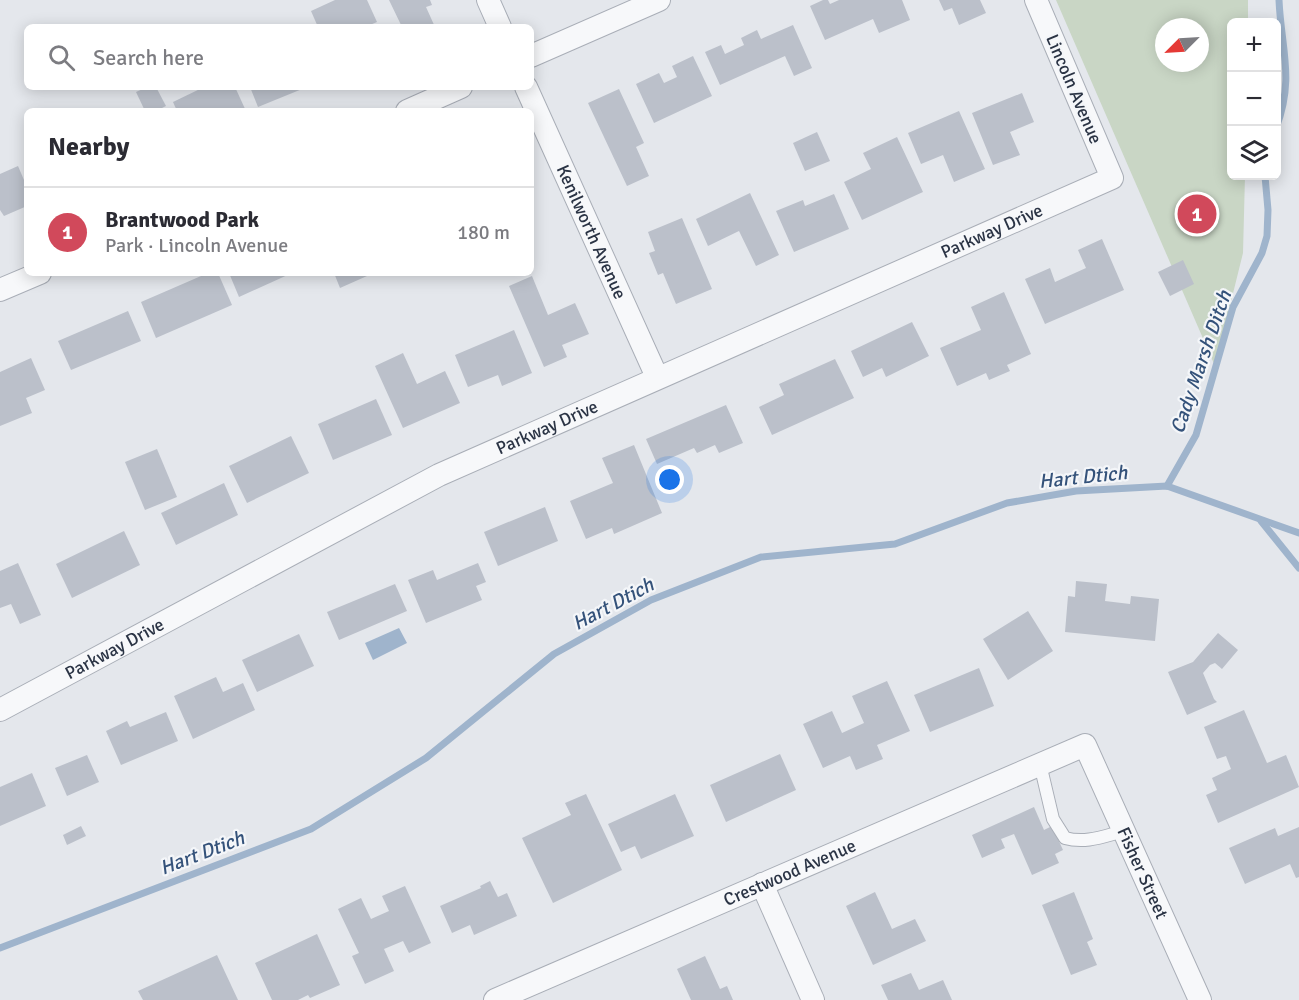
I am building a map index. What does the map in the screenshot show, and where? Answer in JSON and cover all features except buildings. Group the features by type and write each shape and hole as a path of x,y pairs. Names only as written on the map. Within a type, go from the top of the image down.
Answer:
{"street":[{"path":"488,0 499,24"},
{"path":"534,55 659,0"},
{"name":"Lincoln Avenue","path":"1036,0 1112,178"},
{"path":"414,108 454,90"},
{"name":"Kenilworth Avenue","path":"527,90 657,377"},
{"name":"Parkway Drive","path":"0,710 439,475 1112,178"},
{"path":"0,291 33,276"},
{"name":"Crestwood Avenue","path":"495,1000 1085,745"},
{"name":"Fisher Street","path":"1085,745 1200,1000"},
{"path":"762,884 813,1000"}],"lane":[{"path":"1040,764 1053,819 1065,838 1076,841 1089,840 1124,831"}],"green space":[{"path":"1056,0 1248,0 1248,18 1227,18 1227,180 1245,180 1243,253 1215,366"}],"water":[{"path":"399,628 407,643 373,660 365,643"}],"waterway":[{"name":"Cady Marsh Ditch","path":"1277,126 1282,110 1286,79 1279,0"},
{"name":"Cady Marsh Ditch","path":"1167,486 1196,435 1233,307 1262,253 1267,236 1265,180"},
{"name":"Hart Dtich","path":"0,948 311,829 426,758 554,654 651,600 761,557 895,544 1007,503 1076,491 1167,486 1299,533"},
{"path":"1261,521 1299,568"}],"place":[{"name":"Brantwood Park","path":"1197,214"}]}
